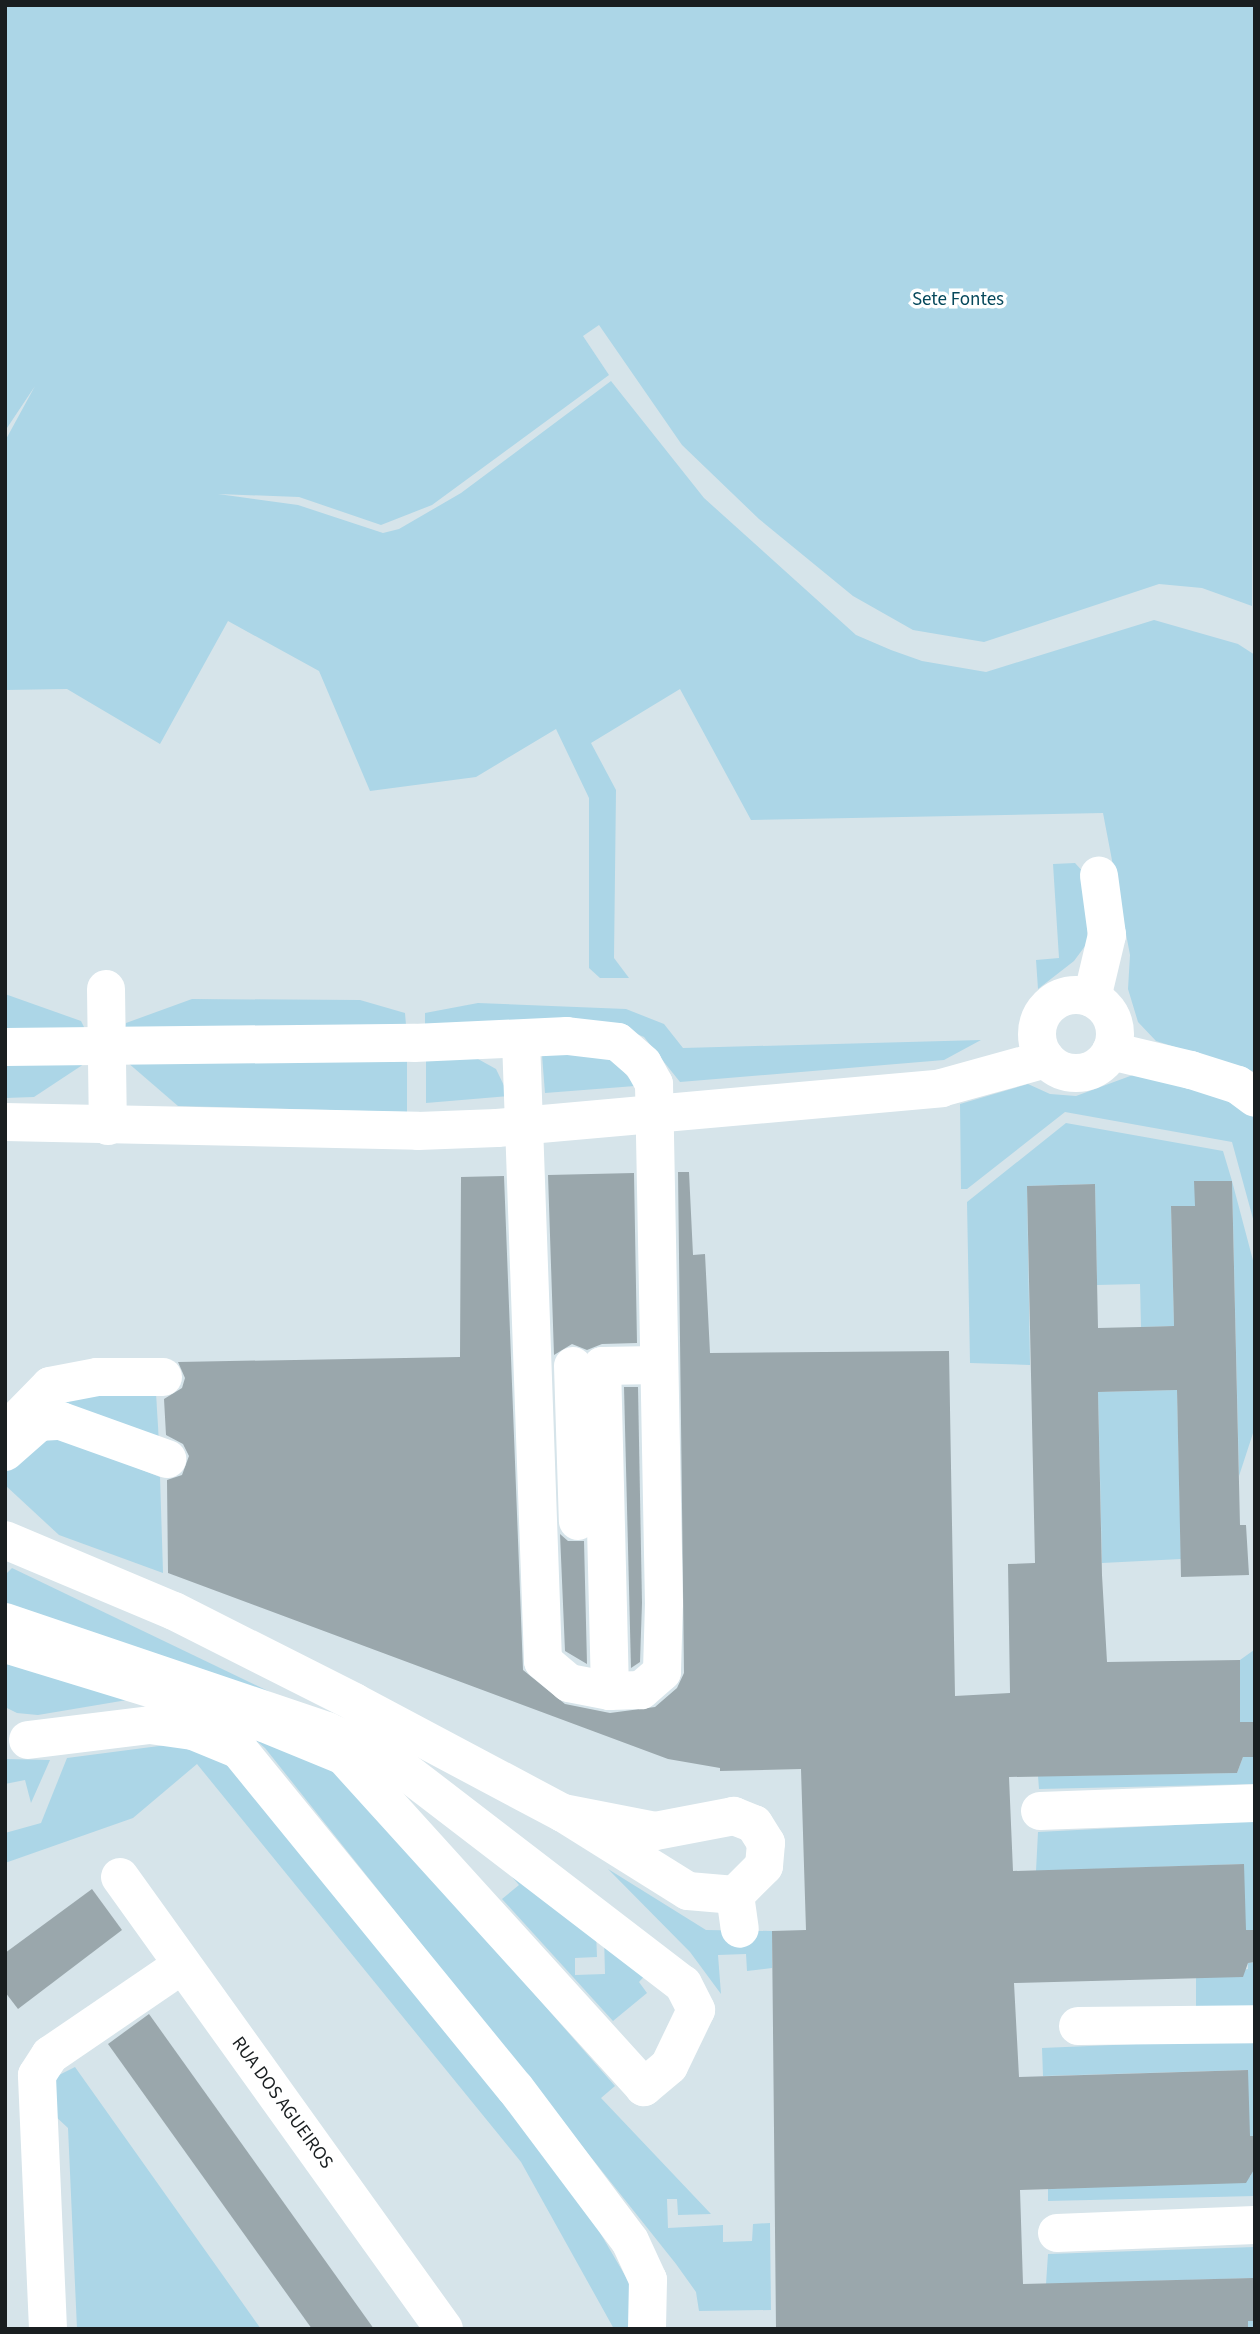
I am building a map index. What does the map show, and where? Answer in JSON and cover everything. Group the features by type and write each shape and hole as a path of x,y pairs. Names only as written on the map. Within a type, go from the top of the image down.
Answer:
{"street":[{"path":"1092,998 1107,935 1098,876"},
{"path":"106,989 108,1126"},
{"path":"1068,995 1092,998 1113,1021 1111,1051 1083,1072 1066,1071 1046,1059 1037,1031 1046,1008 1068,995"},
{"path":"5,1047 521,1041 567,1036 618,1042 643,1064 654,1084 662,1672 641,1690 610,1691 569,1683 543,1661 537,1566 529,1175 521,1041"},
{"path":"1111,1051 1215,1078 1238,1086 1255,1098"},
{"path":"5,1122 418,1131 510,1127 941,1088 1046,1059"},
{"path":"534,1368 657,1365"},
{"path":"578,1521 587,1366"},
{"path":"587,1366 610,1691"},
{"path":"5,1432 50,1387 97,1377 163,1377"},
{"path":"537,1566 561,1550 556,1406"},
{"path":"5,1451 39,1422 61,1422 167,1459"},
{"path":"5,1540 174,1611 563,1813 688,1891 737,1912 764,1866 766,1843 754,1824 734,1816 655,1831 563,1813"},
{"path":"5,1622 327,1731 388,1758 683,1984 696,2010 669,2066 644,2087 344,1756 264,1723 5,1644"},
{"path":"17,1735 52,1750 193,1731 239,1750 515,2088 630,2241 648,2280 647,2329"},
{"path":"1040,1811 1255,1803"},
{"name":"RUA DOS AGUEIROS","path":"120,1877 444,2329"},
{"path":"47,2328 37,2075 50,2054 182,1965"},
{"path":"1078,2026 1255,2024"},
{"path":"1057,2233 1255,2225"}],"green space":[{"name":"Sete Fontes","path":"5,5 1255,5 1252,606 1202,588 1159,584 984,642 913,630 853,596 759,519 682,445 599,325 583,336 609,375 432,505 381,525 299,497 218,494 298,505 383,533 399,529 461,493 611,381 704,498 856,635 891,650 922,661 986,672 1154,620 1238,644 1255,655 1255,1072 1156,1041 1138,1022 1128,989 1130,955 1103,813 751,820 680,689 591,743 616,790 614,958 629,978 600,978 589,968 589,798 556,729 476,777 370,791 319,671 228,621 160,744 67,689 5,690 5,441 35,386 5,431"},
{"path":"1075,863 1085,874 1088,942 1074,961 1038,989 1036,960 1059,958 1053,864"},
{"path":"5,994 81,1021 85,1029 5,1031"},
{"path":"192,999 360,1000 405,1013 406,1025 125,1028 126,1023"},
{"path":"478,1003 626,1009 664,1024 683,1048 981,1040 944,1060 680,1082 644,1037 620,1027 425,1024 425,1013"},
{"path":"573,1051 615,1060 635,1086 545,1093 542,1055"},
{"path":"407,1056 407,1112 178,1106 127,1062"},
{"path":"426,1057 478,1059 496,1069 509,1096 426,1103"},
{"path":"5,1060 87,1062 34,1097 5,1098"},
{"path":"1141,1072 1193,1083 1251,1113 1255,1121 1255,1226 1232,1142 1065,1112 967,1189 961,1189 960,1104 1028,1084 1050,1094 1076,1096"},
{"path":"1066,1123 1223,1151 1232,1181 1195,1181 1195,1206 1171,1207 1174,1326 1141,1327 1140,1284 1097,1285 1095,1184 1027,1186 1030,1365 970,1363 967,1202"},
{"path":"1232,1181 1255,1268 1255,1427 1239,1476"},
{"path":"1177,1390 1181,1559 1102,1563 1098,1392"},
{"path":"156,1393 159,1443 45,1398"},
{"path":"56,1436 160,1477 163,1573 59,1535 5,1485 5,1463 26,1438"},
{"path":"12,1568 322,1717 5,1612 5,1575"},
{"path":"5,1649 133,1699 38,1715 17,1713 5,1707"},
{"path":"1254,1650 1255,1722 1233,1722 1240,1699 1240,1660"},
{"path":"247,1733 334,1765 615,2086 601,2098 711,2214 678,2215 677,2199 667,2199 668,2228 723,2225 723,2242 752,2241 753,2224 770,2223 771,2310 699,2311 696,2292 676,2264 265,1748"},
{"path":"182,1743 234,1764 574,2188 630,2284 634,2329 614,2329 521,2162 197,1764 133,1818 5,1863 5,1833 41,1823 67,1758"},
{"path":"1243,1757 1255,1757 1255,1784 1039,1789 1038,1776 1237,1773"},
{"path":"5,1759 50,1760 31,1803 25,1780 5,1784"},
{"path":"1255,1821 1255,1930 1240,1930 1244,1864 1036,1871 1038,1832"},
{"path":"608,1869 706,1930 772,1931 772,1968 747,1971 746,1954 718,1955 721,1994 690,1952"},
{"path":"506,1870 596,1931 597,1957 575,1958 575,1975 605,1974 604,1936 649,1971 639,1982 647,1993 613,2021 502,1899 519,1885"},
{"path":"1255,1962 1255,2010 1196,2012 1196,1978 1248,1969 1248,1963"},
{"path":"1255,2039 1255,2136 1244,2136 1248,2070 1043,2076 1042,2048"},
{"path":"75,2067 261,2329 77,2329 68,2128 54,2115 55,2077"},
{"path":"1251,2168 1255,2168 1255,2196 1048,2201 1048,2189 1246,2177 1251,2176"},
{"path":"1255,2247 1255,2329 1248,2329 1247,2321 1254,2320 1253,2278 1046,2284 1048,2254"}],"building":[{"path":"678,1172 689,1172 693,1255 705,1254 710,1353 949,1351 955,1696 1010,1693 1008,1564 1035,1563 1027,1186 1095,1184 1098,1328 1141,1327 1174,1326 1171,1206 1195,1206 1194,1181 1232,1181 1240,1525 1246,1525 1249,1575 1181,1577 1177,1390 1098,1392 1102,1575 1107,1662 1240,1660 1240,1722 1255,1722 1255,1757 1243,1757 1237,1773 1009,1777 1013,1871 1244,1864 1246,1930 1255,1930 1255,1962 1248,1963 1243,1977 1014,1983 1019,2077 1248,2070 1250,2136 1255,2136 1255,2168 1246,2183 1020,2190 1023,2284 1253,2278 1254,2321 1248,2321 1248,2329 776,2329 772,1931 806,1930 801,1769 720,1771 720,1768 668,1759 168,1573 167,1480 182,1475 189,1456 183,1444 166,1435 164,1399 182,1388 185,1378 178,1362 460,1357 461,1177 504,1176 523,1670 565,1704 610,1713 655,1707 677,1688 684,1673"},
{"path":"634,1173 637,1343 602,1344 587,1350 572,1344 554,1355 548,1175"},
{"path":"624,1387 638,1387 642,1603 640,1662 631,1668"},
{"path":"560,1534 568,1541 584,1541 587,1664 565,1651"},
{"path":"92,1889 122,1930 18,2009 5,1992 5,1953"},
{"path":"149,2014 374,2329 312,2329 108,2044"}]}
